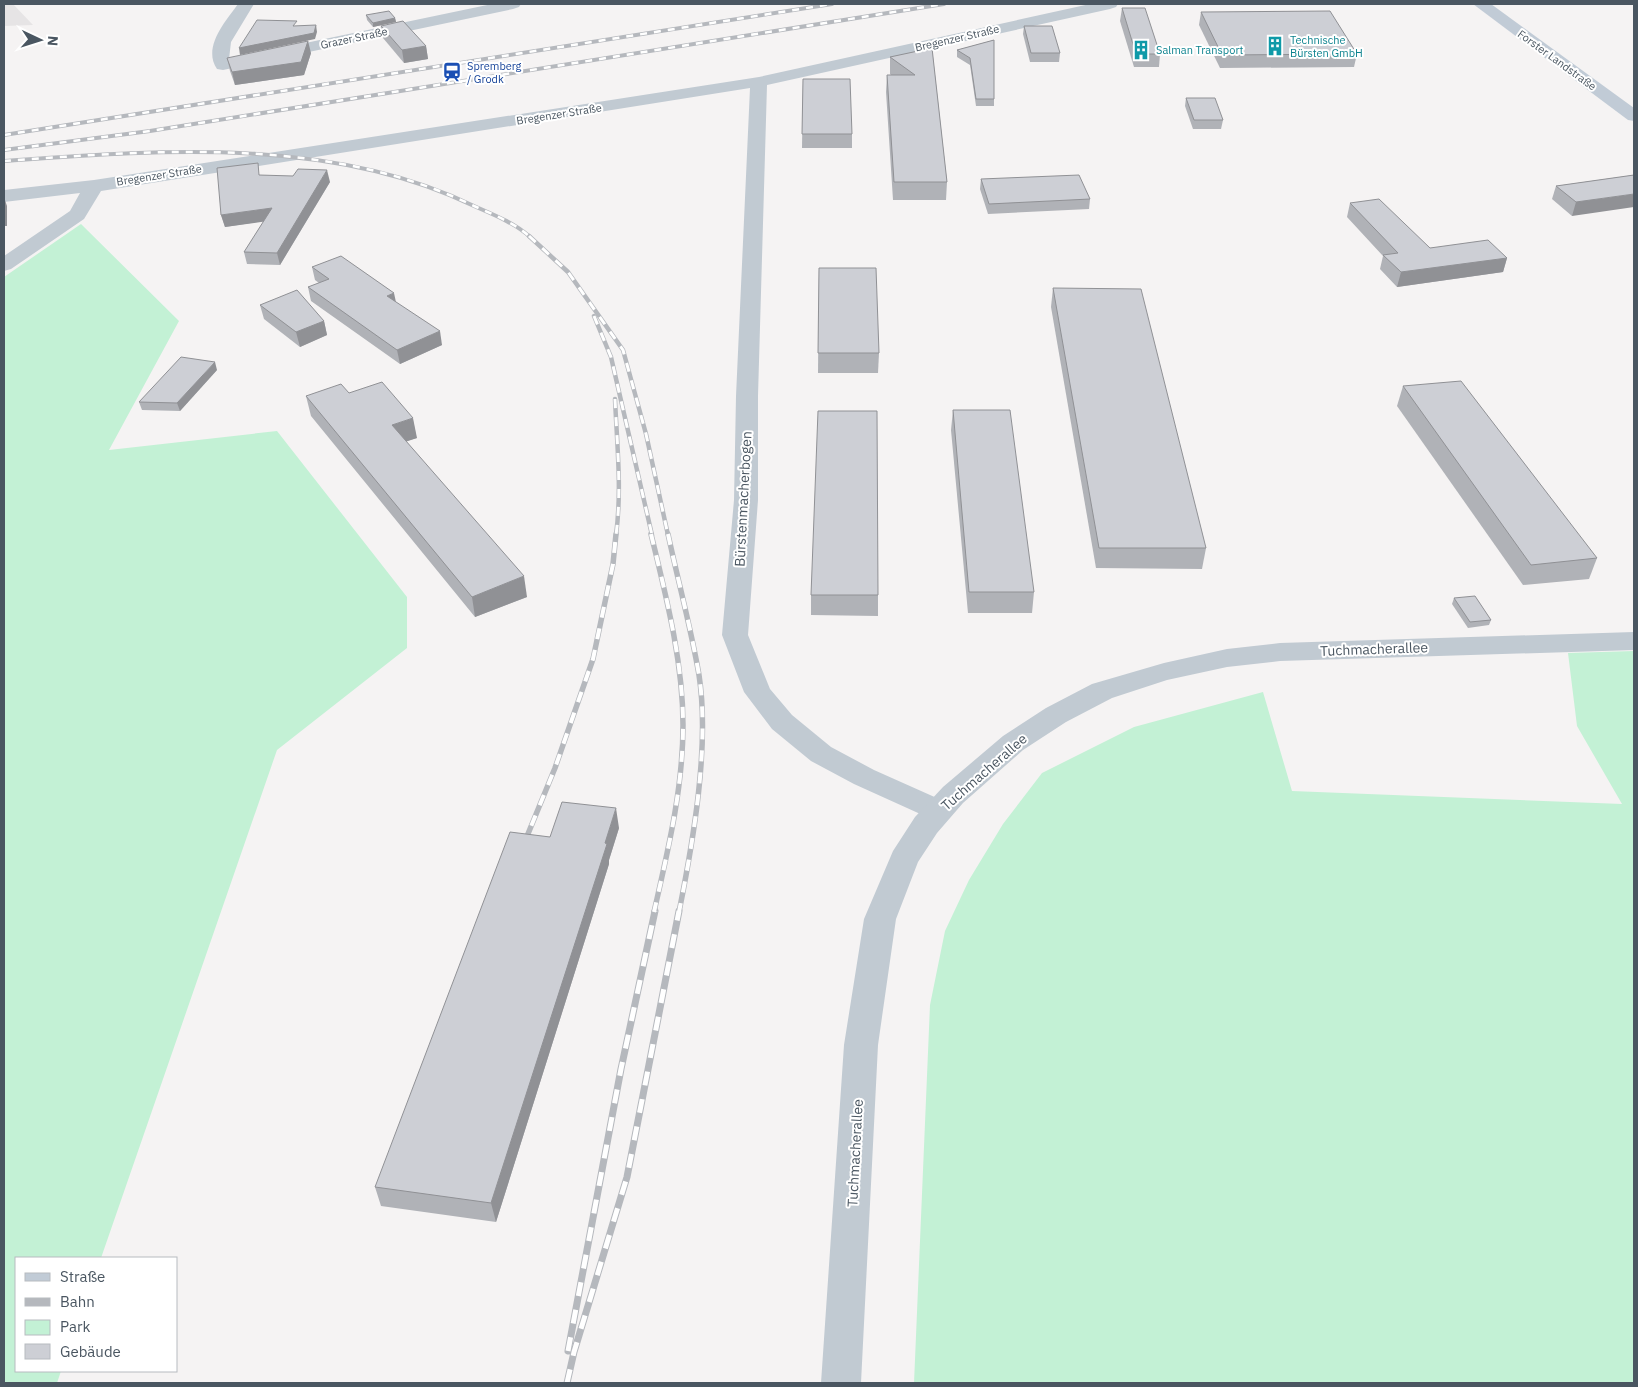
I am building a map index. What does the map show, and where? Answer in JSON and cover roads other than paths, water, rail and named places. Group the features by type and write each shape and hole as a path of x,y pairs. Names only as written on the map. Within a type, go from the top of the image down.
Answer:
{"main road":[{"name":"Forster Landstraße","path":"1480,4 1634,116"}],"street":[{"name":"Grazer Straße","path":"246,4 221,44 220,60 223,65 514,4"},
{"name":"Bregenzer Straße","path":"4,196 94,186 759,82 1110,4"},
{"name":"Bürstenmacherbogen","path":"759,82 747,396 746,500 735,635 758,692 782,722 821,754 864,777 938,811"},
{"path":"4,265 77,215 94,186"},
{"name":"Tuchmacherallee","path":"841,1383 861,1045 880,919 904,859 938,811 952,795 1013,743 1056,716 1102,692 1164,672 1227,658 1280,652 1634,641"}],"railway":[{"path":"4,135 832,4"},
{"path":"4,150 150,131 944,4"},
{"path":"4,161 183,152 243,153 303,158 362,168 419,184 496,216 517,227 530,237"},
{"path":"529,236 568,272 623,350 646,434 668,535"},
{"path":"594,316 611,357 652,535"},
{"path":"615,399 619,484 616,535"},
{"path":"523,846 555,768 593,659 613,564 616,534"},
{"path":"651,534 677,653 683,725 678,796 654,912"},
{"path":"668,534 696,657 702,703 701,763 698,794 690,855 679,912"},
{"path":"568,1351 621,1069 655,911"},
{"path":"567,1383 574,1352 627,1177 679,911"}],"place":[{"name":"Technische Bürsten GmbH","path":"1275,46"},
{"name":"Salman Transport","path":"1141,50"},
{"name":"Spremberg / Grodk","path":"452,72"}]}
